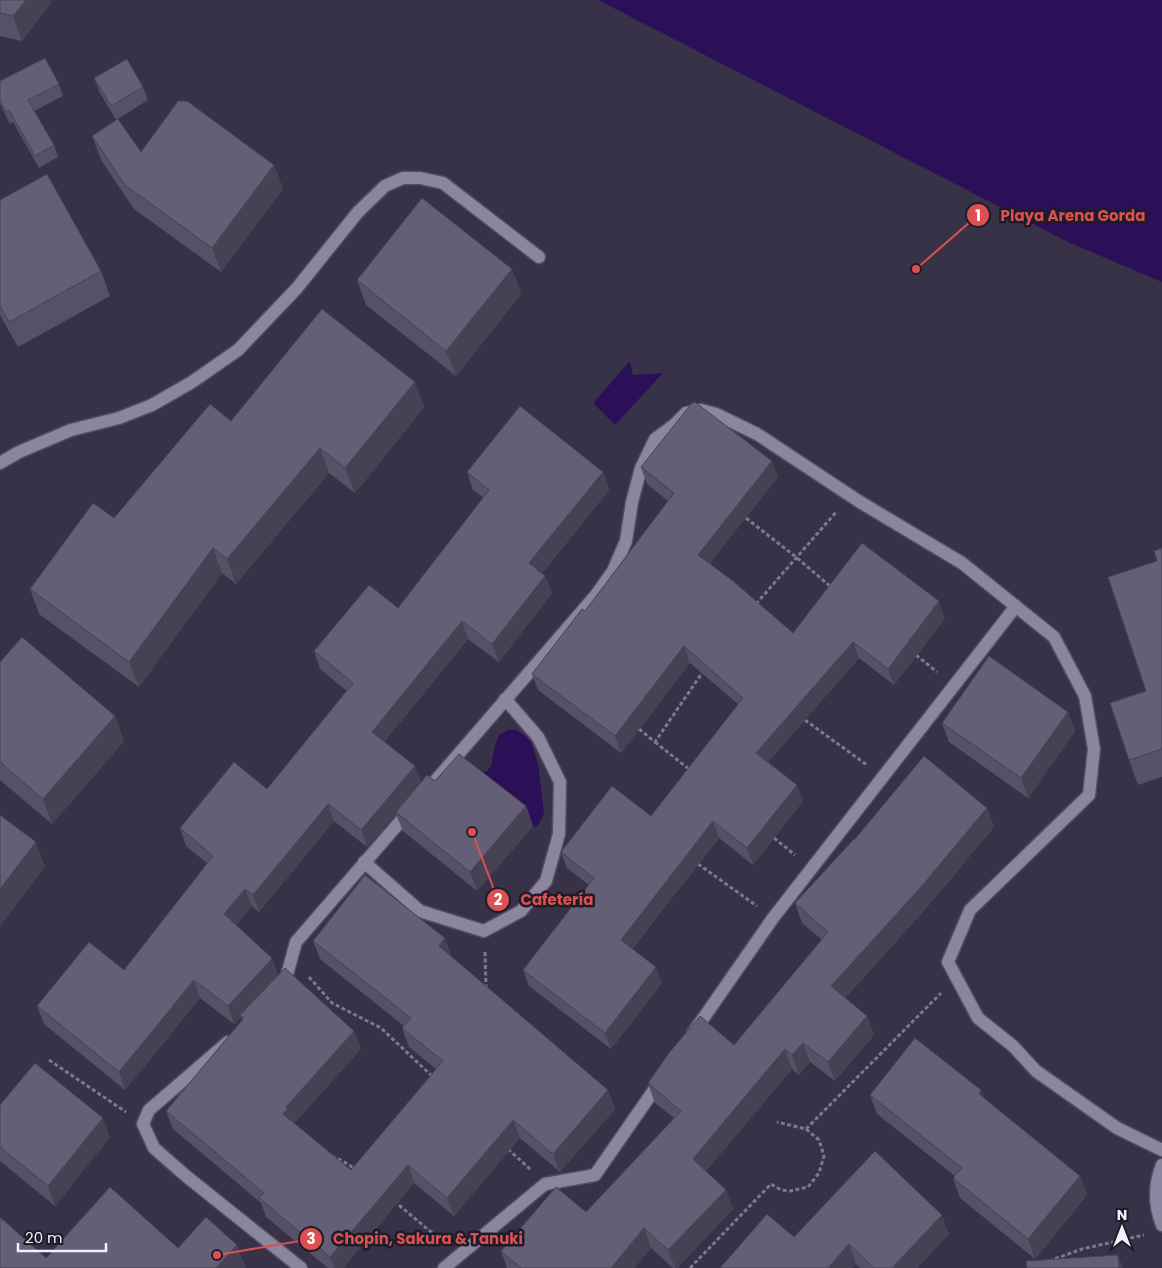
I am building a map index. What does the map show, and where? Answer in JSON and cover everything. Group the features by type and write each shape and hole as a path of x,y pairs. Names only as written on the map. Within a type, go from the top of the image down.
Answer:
{"lane":[{"path":"0,463 19,452 71,430 119,418 152,405 192,382 238,350 296,288 358,212 384,186 403,178 420,178 443,184 539,256"},
{"path":"272,995 285,982 296,942 596,595 613,571 626,541 632,502 641,468 654,439 674,425 686,413 701,410 716,414 757,434 850,495 962,563 1054,636 1085,696 1094,749 1089,795 970,910 948,962 978,1018 1013,1046 1036,1071 1117,1128 1162,1150"},
{"path":"684,1046 773,918 1016,606"},
{"path":"364,862 420,911 484,932 521,911 546,881 559,834 560,782 538,737 505,699"},
{"path":"234,1035 149,1110 143,1124 154,1148 301,1268"},
{"path":"444,1268 545,1184 595,1175 667,1071"},
{"path":"1162,1165 1155,1199 1162,1225"}],"path":[{"path":"752,609 850,495"},
{"path":"746,518 833,589"},
{"path":"655,742 704,670"},
{"path":"805,720 883,777"},
{"path":"639,729 692,771"},
{"path":"774,838 811,869"},
{"path":"698,864 773,918"},
{"path":"484,932 486,989"},
{"path":"285,982 305,973 332,1004 381,1028 438,1082"},
{"path":"806,1129 956,978"},
{"path":"49,1060 143,1124"},
{"path":"690,1268 771,1184 781,1190 790,1191 808,1187 820,1173 824,1156 820,1140 806,1129 777,1122"},
{"path":"502,1143 545,1184"},
{"path":"331,1155 348,1164 363,1176"},
{"path":"392,1200 459,1255"},
{"path":"1048,1262 1082,1249 1144,1235"}],"shaded area":[{"path":"598,0 1162,0 1162,282 1068,242"},
{"path":"630,361 633,375 663,373 615,425 593,403"},
{"path":"508,730 516,730 531,742 538,764 544,811 537,827 533,826 479,774 487,771 491,766 499,735"}],"building":[{"path":"0,0 26,0 13,16 0,13"},
{"path":"45,58 59,84 28,100 54,145 35,156 9,110 6,112 0,101 0,81"},
{"path":"127,59 143,87 111,106 94,78"},
{"path":"178,101 187,101 274,165 212,248 125,185 92,136 118,119 141,152"},
{"path":"47,174 101,271 9,322 0,306 0,200"},
{"path":"422,198 512,269 446,351 357,280"},
{"path":"322,309 415,382 345,468 320,448 227,559 213,548 129,662 30,589 93,503 114,518 210,404 231,421"},
{"path":"695,402 772,461 698,555 733,581 793,633 862,543 939,601 888,669 853,642 756,753 797,785 747,848 713,821 621,940 656,967 605,1033 523,970 594,878 561,852 612,786 651,816 743,698 684,646 615,736 532,674 582,609 585,611 674,493 641,467 692,403"},
{"path":"520,406 603,472 529,563 545,576 492,644 462,621 372,732 415,766 361,830 328,804 253,895 245,889 224,914 272,958 271,960 228,1006 194,980 119,1072 37,1006 89,942 124,970 213,856 180,828 234,762 267,789 353,683 314,651 369,585 398,608 489,490 467,472"},
{"path":"1162,548 1162,749 1129,760 1110,703 1146,691 1108,577 1157,561 1154,551"},
{"path":"22,637 115,716 43,799 0,762 0,662"},
{"path":"989,656 1068,712 1021,778 942,723"},
{"path":"459,754 526,806 470,872 396,812 427,775 435,781"},
{"path":"924,756 987,808 922,886 831,986 867,1016 828,1062 803,1043 792,1055 785,1049 693,1159 726,1190 668,1250 644,1228 611,1268 521,1268 501,1251 556,1187 586,1212 681,1111 648,1083 669,1053 700,1016 734,1045 828,932 795,903 855,839"},
{"path":"0,815 36,842 0,889"},
{"path":"365,875 445,938 439,946 608,1090 553,1154 513,1120 447,1198 408,1165 330,1257 259,1198 264,1193 166,1111 244,1018 240,1015 285,968 354,1031 286,1107 288,1108 283,1114 351,1170 443,1061 402,1028 411,1018 313,941"},
{"path":"915,1038 981,1090 979,1094 1080,1176 1028,1239 953,1178 962,1168 870,1095"},
{"path":"35,1063 103,1118 48,1186 0,1147 0,1105"},
{"path":"875,1151 942,1215 892,1268 874,1268 849,1244 828,1268 720,1268 767,1214 794,1237"},
{"path":"110,1187 178,1248 206,1217 237,1245 216,1268 0,1268 0,1217 46,1258"},
{"path":"1118,1255 1119,1268 1027,1268 1026,1261"}],"place":[{"name":"Playa Arena Gorda","path":"916,269"},
{"name":"Cafetería","path":"472,832"},
{"name":"Chopin, Sakura & Tanuki","path":"217,1255"}]}
